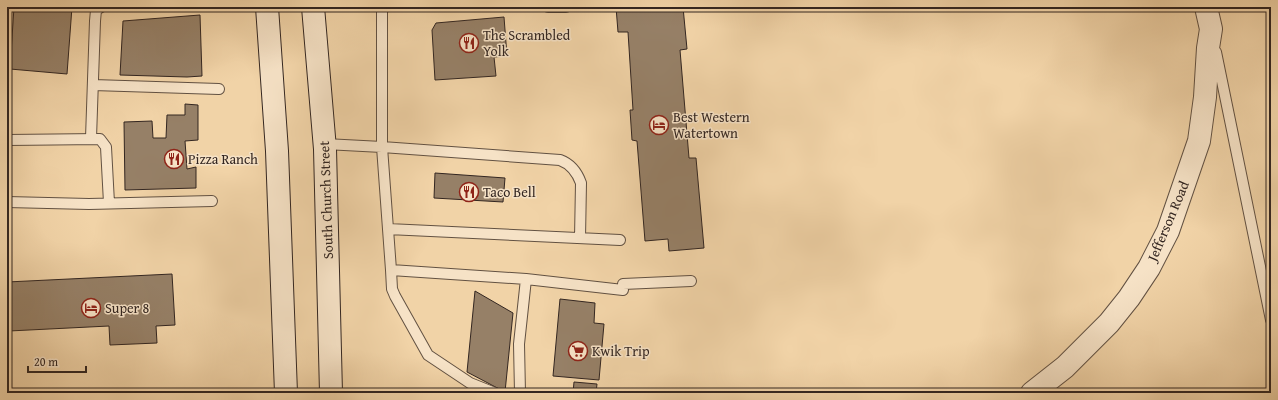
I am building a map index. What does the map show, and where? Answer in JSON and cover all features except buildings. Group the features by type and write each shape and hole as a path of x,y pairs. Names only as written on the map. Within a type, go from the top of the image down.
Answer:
{"main road":[{"path":"267,7 277,151 286,393"},
{"name":"South Church Street","path":"313,7 324,144 331,393"},
{"path":"1206,7 1211,29"},
{"name":"Jefferson Road","path":"1032,393 1065,367 1088,346 1109,323 1129,298 1149,268 1168,230 1199,141 1205,97 1208,48 1211,29"}],"lane":[{"path":"91,138 95,21 96,10 101,7"},
{"path":"385,7 382,10 382,147 392,289 394,296 428,355 470,383 495,393"},
{"path":"548,7 566,7"},
{"path":"1211,29 1271,320"},
{"path":"93,85 218,89"},
{"path":"7,140 100,138 106,147 109,203"},
{"path":"324,144 560,160 566,162 578,174 581,183 580,238"},
{"path":"7,202 109,203 212,201"},
{"path":"388,229 620,240"},
{"path":"390,270 623,287 691,282"},
{"path":"520,393 519,344 526,279"}],"place":[{"name":"The Scrambled Yolk","path":"469,43"},
{"name":"Best Western Watertown","path":"659,125"},
{"name":"Pizza Ranch","path":"174,159"},
{"name":"Taco Bell","path":"469,192"},
{"name":"Super 8","path":"91,308"},
{"name":"Kwik Trip","path":"578,351"}]}
